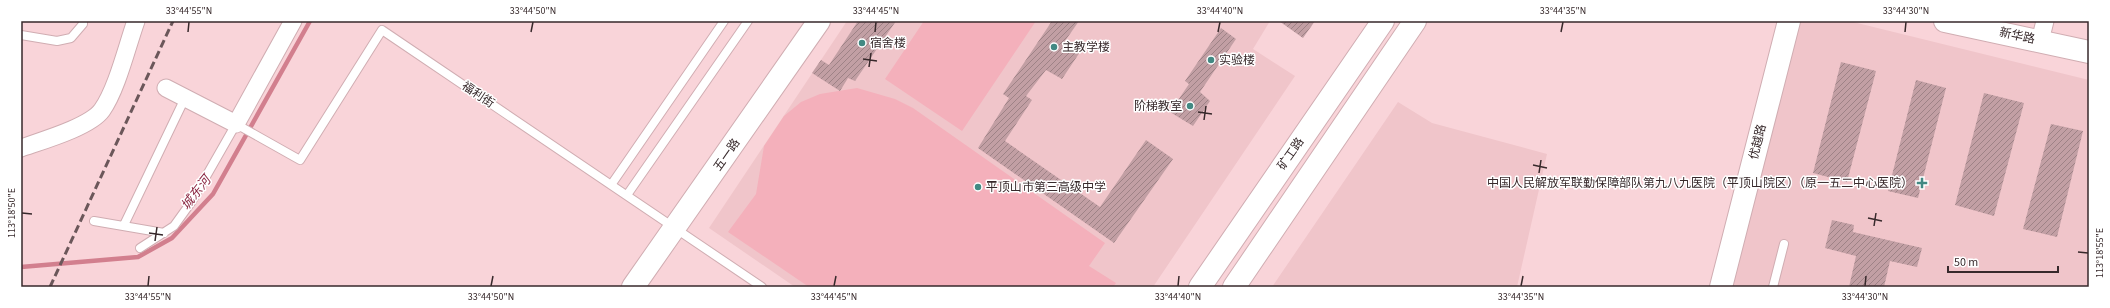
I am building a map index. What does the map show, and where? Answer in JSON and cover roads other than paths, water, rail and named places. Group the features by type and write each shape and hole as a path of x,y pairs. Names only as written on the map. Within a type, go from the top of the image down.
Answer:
{"main road":[{"name":"五一路","path":"633,287 676,228 819,21"},
{"name":"矿工路","path":"1200,287 1383,21"},
{"path":"1234,287 1415,21"},
{"name":"优越路","path":"1722,287 1789,21"},
{"name":"新华路","path":"1945,21 2043,32 2089,52"},
{"name":"新华路","path":"1991,21 2089,43"}],"street":[{"path":"21,148 85,123 101,110 112,89 136,21"},
{"path":"166,88 236,124 293,21"}],"lane":[{"path":"21,35 56,41 71,38 83,24 83,21"},
{"path":"611,185 724,21"},
{"path":"627,195 748,21"},
{"name":"福利街","path":"236,124 300,160 382,30 762,287"},
{"path":"124,225 186,98"},
{"path":"140,248 174,226 192,201 236,124"},
{"path":"94,221 164,233"},
{"path":"1773,287 1784,244"}],"waterway":[{"name":"城东河","path":"21,267 138,257 172,238 213,194 310,21"}],"railway":[{"path":"50,287 173,21"}],"place":[{"name":"宿舍楼","path":"862,43"},
{"name":"主教学楼","path":"1054,47"},
{"name":"实验楼","path":"1211,60"},
{"name":"阶梯教室","path":"1190,106"},
{"name":"中国人民解放军联勤保障部队第九八九医院（平顶山院区）（原一五二中心医院）","path":"1922,183"},
{"name":"平顶山市第三高级中学","path":"978,187"}]}
